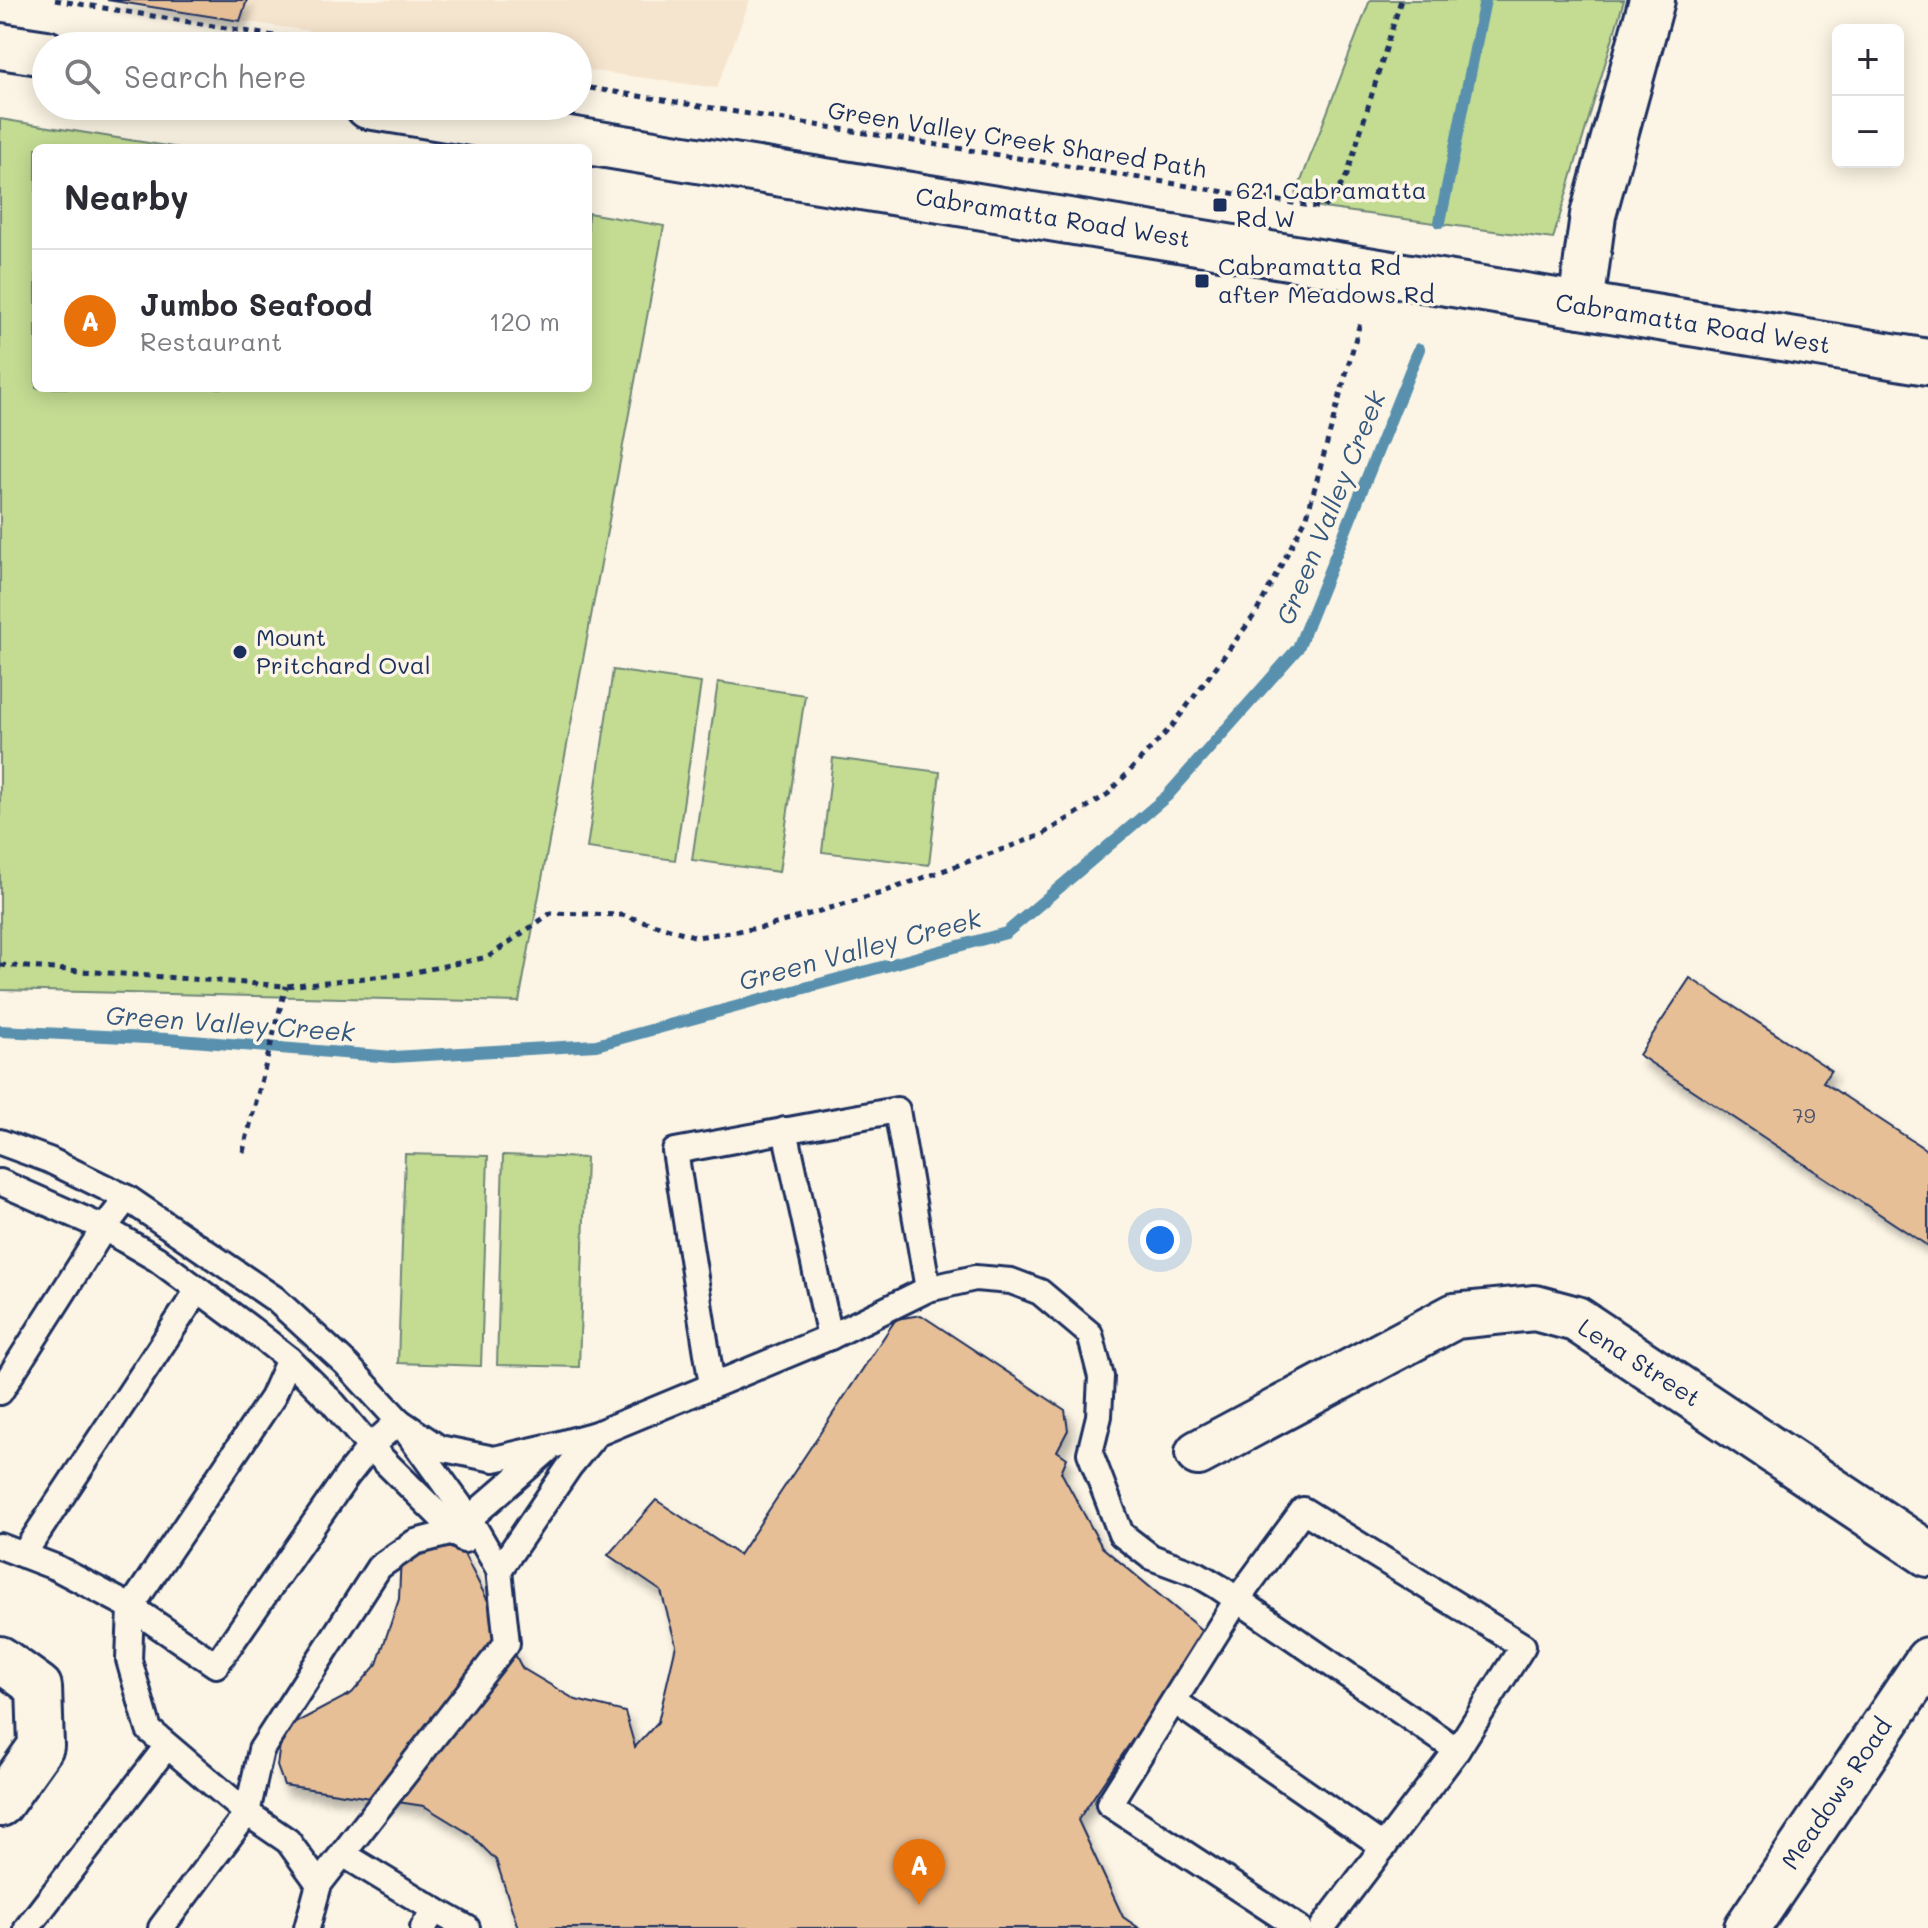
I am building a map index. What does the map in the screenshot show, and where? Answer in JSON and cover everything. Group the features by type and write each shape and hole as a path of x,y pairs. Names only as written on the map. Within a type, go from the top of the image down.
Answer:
{"main road":[{"path":"1581,305 1593,215 1652,0"},
{"path":"0,46 32,51"},
{"name":"Cabramatta Road West","path":"453,120 1928,362"},
{"name":"Lena Street","path":"1198,1453 1455,1316 1535,1308 1576,1319 1928,1554"},
{"path":"0,1659 39,1687 41,1746 0,1804"},
{"name":"Meadows Road","path":"1747,1928 1928,1660"}],"lane":[{"path":"712,1385 675,1151 897,1110 928,1289"},
{"path":"785,1130 830,1337"},
{"path":"0,1142 49,1160 127,1198 275,1299 347,1365 399,1421 462,1525 499,1570 507,1643 319,1884 307,1928"},
{"path":"0,1182 104,1228 157,1259 289,1359 333,1403 370,1447 462,1525"},
{"path":"0,1392 104,1228 127,1198"},
{"path":"399,1421 439,1448 494,1459 552,1446 596,1434 830,1337 928,1289 975,1278 1011,1281 1040,1292 1090,1334 1101,1377 1099,1416 1090,1453 1121,1534 1151,1557 1197,1574 1457,1750"},
{"path":"23,1555 198,1290"},
{"path":"289,1359 272,1398 131,1607 129,1660 149,1730 247,1813 288,1841 319,1884"},
{"path":"0,1546 55,1567 131,1607 216,1665 347,1476 370,1447 399,1421"},
{"path":"499,1570 569,1467 596,1434"},
{"path":"161,1928 247,1813 261,1750 379,1567 415,1542 462,1525 552,1446"},
{"path":"1299,1928 1109,1804 1237,1600 1303,1510 1523,1646 1457,1750 1322,1928"},
{"path":"1174,1701 1384,1847"},
{"path":"27,1928 167,1746"},
{"path":"343,1854 429,1919 467,1928"}],"path":[{"path":"55,0 250,32"},
{"name":"Green Valley Creek Shared Path","path":"592,88 1323,208 1347,175 1401,0"},
{"path":"0,965 286,986 405,974 488,957 551,913 622,915 697,937 765,927 878,894 1042,835 1108,794 1173,725 1256,613 1307,516 1361,319"},
{"path":"243,1152 286,986"}],"shaded area":[{"path":"247,0 750,0 717,88 592,71 592,32 317,32 240,21"}],"green space":[{"path":"1370,0 1624,0 1553,239 1323,208 1295,197"},
{"name":"Mount Pritchard Oval","path":"0,119 154,144 32,144 32,392 592,392 592,214 664,226 519,1002 0,990"},
{"path":"613,670 701,683 675,860 587,848"},
{"path":"718,682 805,695 779,872 692,860"},
{"path":"833,758 940,772 929,865 822,852"},
{"path":"405,1154 488,1156 481,1366 398,1363"},
{"path":"503,1155 586,1158 579,1367 497,1365"}],"building":[{"path":"107,0 247,0 240,21"},
{"path":"1690,978 1831,1070 1823,1082 1928,1151 1928,1246 1639,1055"},
{"path":"921,1315 1065,1410 1068,1430 1057,1451 1067,1458 1061,1472 1102,1547 1205,1633 1078,1820 1123,1917 1139,1928 518,1928 496,1860 470,1834 424,1806 284,1785 277,1766 282,1730 352,1693 377,1664 399,1599 401,1554 432,1542 463,1552 522,1668 576,1700 625,1712 635,1747 658,1722 676,1645 661,1591 608,1555 656,1500 739,1555 896,1319"}],"waterway":[{"name":"Green Valley Creek","path":"1440,222 1485,0"},
{"name":"Green Valley Creek","path":"0,1031 167,1039 393,1057 596,1045 1006,933 1167,796 1298,648 1419,349"}],"place":[{"name":"621 Cabramatta Rd W","path":"1220,205"},
{"name":"Cabramatta Rd after Meadows Rd","path":"1202,281"},
{"name":"Mount Pritchard Oval","path":"240,652"},
{"name":"Jumbo Seafood","path":"919,1905"}]}
